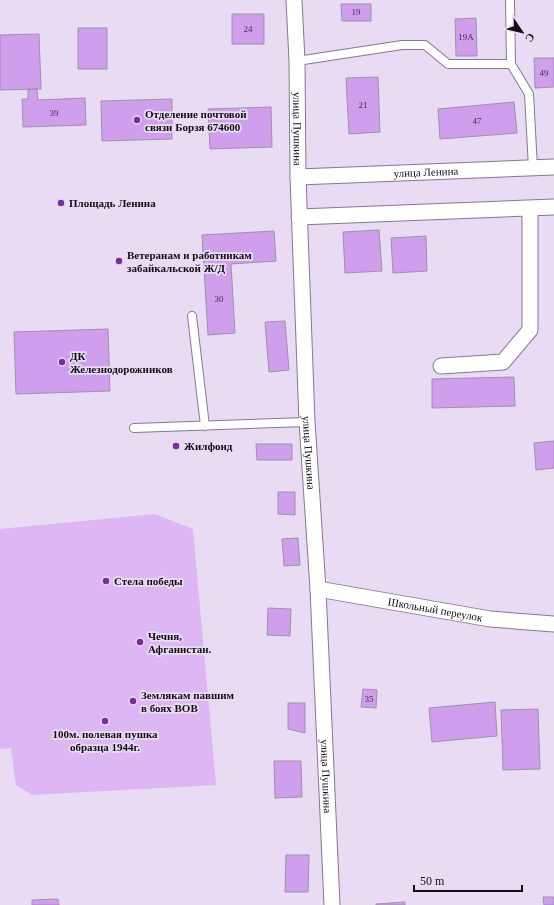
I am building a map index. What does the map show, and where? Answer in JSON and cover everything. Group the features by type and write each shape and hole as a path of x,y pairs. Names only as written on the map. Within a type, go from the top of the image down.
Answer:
{"street":[{"name":"улица Пушкина","path":"294,0 297,60 299,217 307,422 318,589 332,905"},
{"name":"улица Ленина","path":"298,177 554,167"},
{"path":"441,366 504,362 530,330 530,208"},
{"path":"299,217 554,208"},
{"name":"Школьный переулок","path":"318,589 490,619 554,624"}],"lane":[{"path":"510,0 511,64 529,94 533,168"},
{"path":"297,60 402,44 425,45 448,64 511,64"},
{"path":"192,316 205,426"},
{"path":"134,428 307,422"}],"shaded area":[{"path":"155,514 193,529 216,785 32,795 16,785 11,748 0,749 0,529"}],"building":[{"path":"341,4 371,4 371,21 342,21"},
{"path":"232,14 264,14 264,44 232,44"},
{"path":"476,18 477,56 456,56 455,19"},
{"path":"78,28 107,28 107,69 78,69"},
{"path":"39,34 41,89 0,90 0,35"},
{"path":"534,58 554,58 554,87 535,88"},
{"path":"378,77 380,132 349,134 346,78"},
{"path":"28,89 37,89 38,100 85,98 86,125 23,127 22,99 28,99"},
{"name":"Отделение почтовой связи Борзя 674600","path":"172,99 172,139 102,141 101,101"},
{"path":"514,102 517,133 440,139 438,109"},
{"path":"271,107 272,147 210,149 208,109"},
{"path":"379,230 382,271 345,273 343,232"},
{"path":"274,231 276,261 231,264 235,333 208,335 202,235"},
{"path":"426,236 427,271 393,273 391,238"},
{"path":"285,321 289,370 269,372 265,322"},
{"name":"ДК Железнодорожников","path":"108,329 110,391 16,394 14,332"},
{"path":"514,377 515,406 432,408 432,379"},
{"path":"554,441 554,468 536,470 534,443"},
{"path":"256,444 292,444 292,460 257,460"},
{"path":"278,492 295,492 295,515 278,514"},
{"path":"298,538 300,565 284,566 282,539"},
{"path":"268,608 291,609 290,636 267,635"},
{"path":"363,689 377,690 376,708 361,707"},
{"path":"495,702 497,736 432,742 429,708"},
{"path":"288,703 305,703 305,733 288,729"},
{"path":"538,709 540,769 503,770 501,710"},
{"path":"274,761 301,761 302,797 275,798"},
{"path":"286,855 309,855 308,892 285,892"},
{"path":"543,897 554,897 554,905 544,905"},
{"path":"58,899 59,905 32,905 32,900"},
{"path":"405,902 405,905 376,905 376,904"}],"place":[{"name":"Отделение почтовой связи Борзя 674600","path":"137,120"},
{"name":"Площадь Ленина","path":"61,203"},
{"name":"Ветеранам и работникам забайкальской Ж/Д","path":"119,261"},
{"name":"ДК Железнодорожников","path":"62,362"},
{"name":"Жилфонд","path":"176,446"},
{"name":"Стела победы","path":"106,581"},
{"name":"Чечня, Афганистан.","path":"140,642"},
{"name":"Землякам павшим в боях ВОВ","path":"133,701"},
{"name":"100м. полевая пушка образца 1944г.","path":"105,721"}]}
